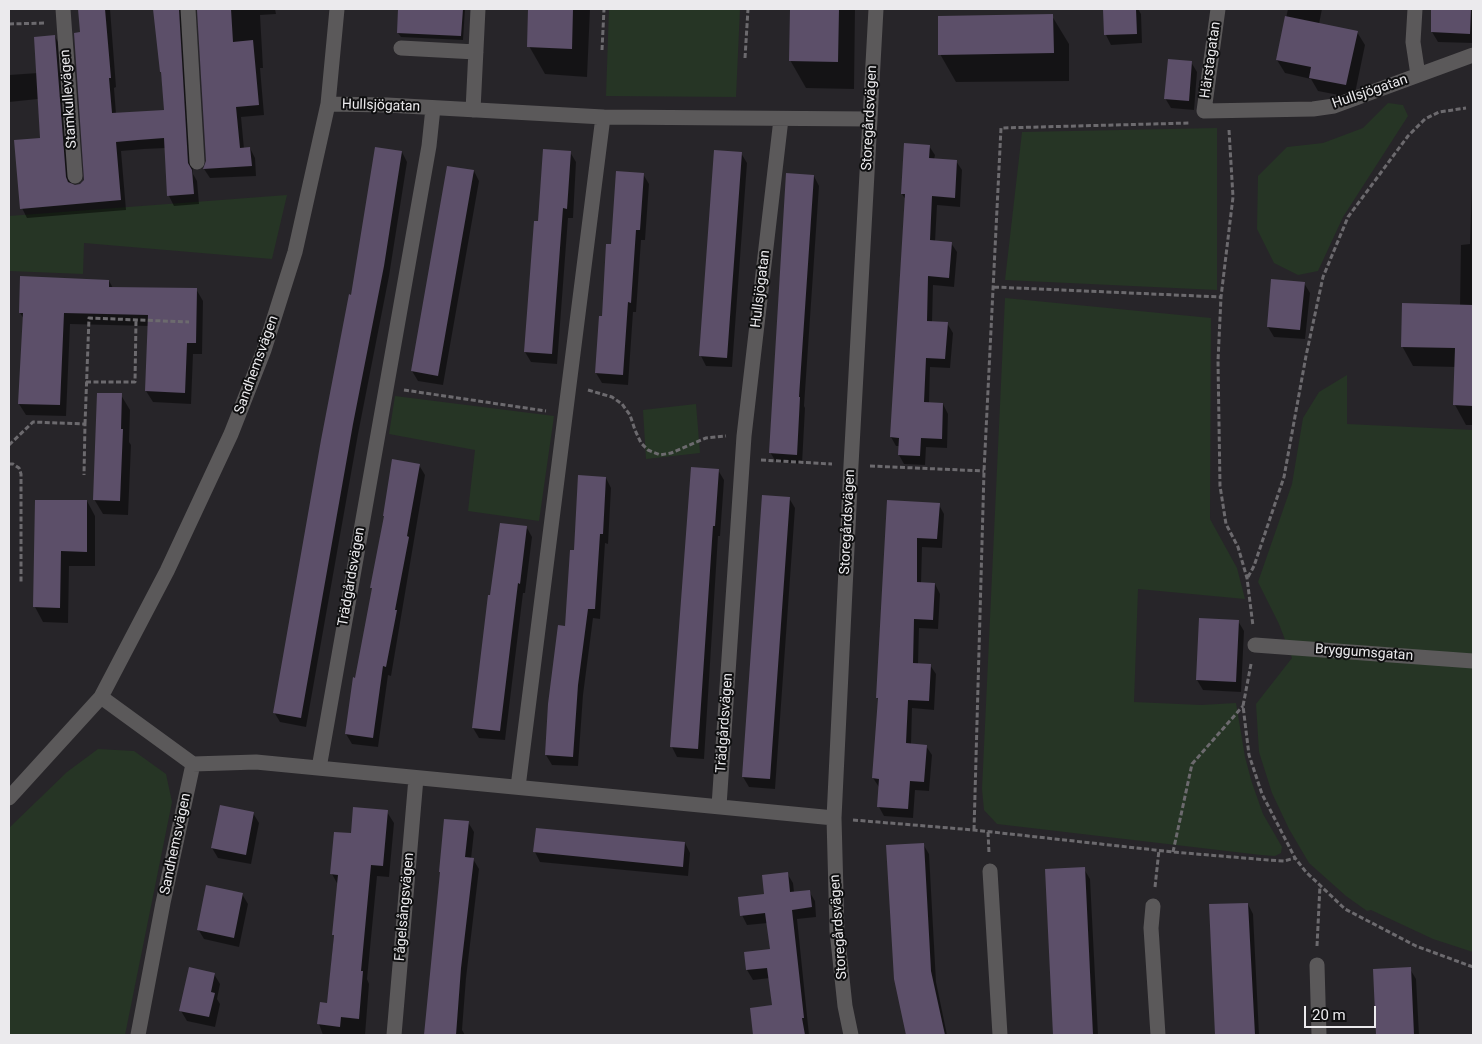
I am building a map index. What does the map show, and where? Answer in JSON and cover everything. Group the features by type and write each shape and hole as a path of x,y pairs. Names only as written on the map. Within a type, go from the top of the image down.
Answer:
{"street":[{"path":"188,9 198,162"},
{"name":"Sandhemsvägen","path":"9,798 102,697 171,563 231,434 264,350 295,252 328,104 337,9"},
{"path":"473,110 478,9"},
{"name":"Storegårdsvägen","path":"851,1035 845,1006 837,931 834,818 876,9"},
{"name":"Härstagatan","path":"1201,117 1218,9"},
{"path":"1415,9 1413,42 1418,75"},
{"name":"Stamkullevägen","path":"63,15 75,176"},
{"path":"401,48 476,52"},
{"name":"Hullsjögatan","path":"1201,117 1320,108 1350,100 1473,55"},
{"name":"Hullsjögatan","path":"328,104 387,105 603,117 870,119"},
{"name":"Hullsjögatan","path":"385,387 429,146 433,108"},
{"path":"518,787 567,386 603,117"},
{"name":"Hullsjögatan","path":"742,460 781,119"},
{"name":"Trädgårdsvägen","path":"318,768 385,387"},
{"name":"Trädgårdsvägen","path":"720,806 742,460"},
{"name":"Bryggumsgatan","path":"1255,645 1473,661"},
{"path":"102,697 193,764 256,762 834,818"},
{"name":"Sandhemsvägen","path":"138,1035 163,903 193,764"},
{"name":"Fågelsångsvägen","path":"394,1035 416,778"},
{"path":"990,871 1000,1035"},
{"path":"1153,906 1151,928 1158,1035"},
{"path":"1316,965 1319,1035"}],"path":[{"path":"602,50 604,9"},
{"path":"745,58 748,9"},
{"path":"9,24 63,15"},
{"path":"1247,578 1254,566 1284,477 1306,356 1323,277 1348,217 1408,136 1425,119 1439,112 1466,108"},
{"path":"974,830 984,481 1002,128 1201,117"},
{"path":"1229,122 1233,197 1221,298 1218,361 1220,486 1226,524 1238,547 1247,578 1255,645 1244,706 1250,755 1262,794 1295,858 1306,872 1345,909 1416,946 1473,967"},
{"path":"994,287 1221,298"},
{"path":"84,475 89,318 189,322"},
{"path":"86,382 135,382 136,320"},
{"path":"567,386 594,391 612,397 622,404 630,415 641,443 648,450 660,455 671,453 706,438 744,436"},
{"path":"385,387 564,414"},
{"path":"9,445 33,422 85,424"},
{"path":"9,464 19,468 21,474 21,584"},
{"path":"1173,852 1192,764 1244,706"},
{"path":"834,818 974,830 1173,852 1284,861 1295,858"},
{"path":"1153,906 1159,850"},
{"path":"1316,965 1320,885"}],"green space":[{"path":"609,9 740,9 736,97 606,96"},
{"path":"1388,103 1403,105 1408,116 1343,217 1318,271 1298,275 1274,263 1257,229 1258,176 1287,147 1323,143 1363,128"},
{"path":"1217,128 1217,290 1005,280 1022,132"},
{"path":"287,195 272,259 84,243 83,274 9,271 9,216"},
{"path":"1005,298 1211,318 1210,519 1237,568 1245,599 1138,589 1134,702 1201,705 1236,703 1245,757 1252,783 1263,814 1282,847 1281,853 1275,856 997,824 984,810 982,789"},
{"path":"1347,375 1347,424 1473,430 1473,952 1433,939 1371,910 1367,911 1346,896 1309,863 1289,829 1272,793 1259,752 1256,704 1292,658 1279,624 1258,582 1292,484 1303,418 1319,392"},
{"path":"395,396 554,416 539,521 468,511 475,450 389,434"},
{"path":"696,404 700,453 646,459 643,410"},
{"path":"98,749 134,751 166,774 172,802 125,1035 9,1035 9,828 67,772"}],"building":[{"path":"78,9 105,9 112,113 164,110 153,9 179,9 188,163 192,170 194,194 167,196 164,138 138,140 116,142 121,200 20,209 14,140 40,138 34,37 55,35 66,177 68,182 75,185 80,184 84,180 74,33 80,32"},
{"path":"231,9 233,42 253,40 259,105 236,107 240,148 250,147 252,166 203,169 206,161 197,10"},
{"path":"398,9 463,9 461,36 397,33"},
{"path":"528,9 573,9 572,49 527,47"},
{"path":"790,9 839,9 838,62 789,61"},
{"path":"1103,9 1136,9 1137,34 1104,35"},
{"path":"1431,9 1471,9 1470,34 1431,32"},
{"path":"1053,14 1054,53 938,55 938,16"},
{"path":"1285,16 1358,31 1346,85 1309,78 1311,67 1276,60"},
{"path":"1168,59 1192,61 1189,101 1164,99"},
{"path":"904,143 930,145 929,158 957,160 955,198 932,196 930,240 952,242 949,278 928,276 927,321 948,322 945,359 926,358 924,402 943,403 942,439 921,438 920,456 898,455 899,438 890,437 905,194 901,194"},
{"path":"375,147 402,151 384,266 353,424 301,718 273,713 321,440 349,294 351,295"},
{"path":"543,149 571,151 567,209 563,208 552,354 524,352 534,221 538,221"},
{"path":"714,150 742,152 727,358 699,356"},
{"path":"447,166 474,170 438,376 411,371"},
{"path":"616,171 644,173 640,230 636,230 631,303 628,302 623,375 595,373 599,316 602,316 606,244 611,244"},
{"path":"786,173 814,175 799,397 797,455 769,453"},
{"path":"20,276 109,280 109,287 197,288 196,343 187,343 185,393 145,391 148,315 64,313 60,405 18,404 23,313 19,313"},
{"path":"1271,279 1305,282 1300,330 1267,327"},
{"path":"1402,303 1473,305 1473,406 1453,405 1455,348 1401,347"},
{"path":"97,393 122,393 121,429 123,429 120,501 93,500"},
{"path":"392,459 420,464 395,610 397,610 386,667 383,666 373,738 345,734 353,677 355,678 372,588 370,588 384,516"},
{"path":"691,467 719,469 715,526 713,526 698,749 670,747"},
{"path":"578,475 606,477 603,534 600,534 595,609 588,609 578,685 573,757 545,755 548,704 558,625 565,626 570,550 574,550"},
{"path":"762,495 790,497 770,779 742,777"},
{"path":"35,500 87,500 87,552 61,551 60,608 33,607"},
{"path":"887,500 940,503 937,539 917,538 917,582 935,583 933,620 914,619 913,663 931,664 929,701 908,700 906,743 927,745 924,782 910,781 908,809 877,807 879,779 872,778 878,698 876,698"},
{"path":"500,523 527,526 500,731 472,728 488,595 490,595"},
{"path":"1199,618 1239,620 1236,682 1196,680"},
{"path":"220,805 254,812 246,855 211,848"},
{"path":"353,807 388,810 383,866 371,865 361,971 363,971 359,1019 341,1017 340,1027 317,1024 320,1002 327,1003 334,935 332,935 338,875 330,874 334,832 351,833"},
{"path":"444,819 469,821 465,857 474,858 461,968 456,1035 424,1035 440,872"},
{"path":"536,828 685,842 683,867 533,852"},
{"path":"924,843 931,971 945,1035 906,1035 894,979 886,845"},
{"path":"1085,867 1093,1035 1053,1035 1045,869"},
{"path":"788,872 790,892 810,890 812,907 792,910 805,1035 753,1035 750,1008 772,1005 767,968 746,970 744,952 770,949 765,913 740,916 738,897 764,894 762,875"},
{"path":"206,885 243,893 234,938 197,930"},
{"path":"1248,903 1255,1035 1215,1035 1209,904"},
{"path":"189,967 215,973 211,992 215,993 209,1017 179,1011"},
{"path":"1411,967 1414,1035 1376,1035 1373,969"}]}
